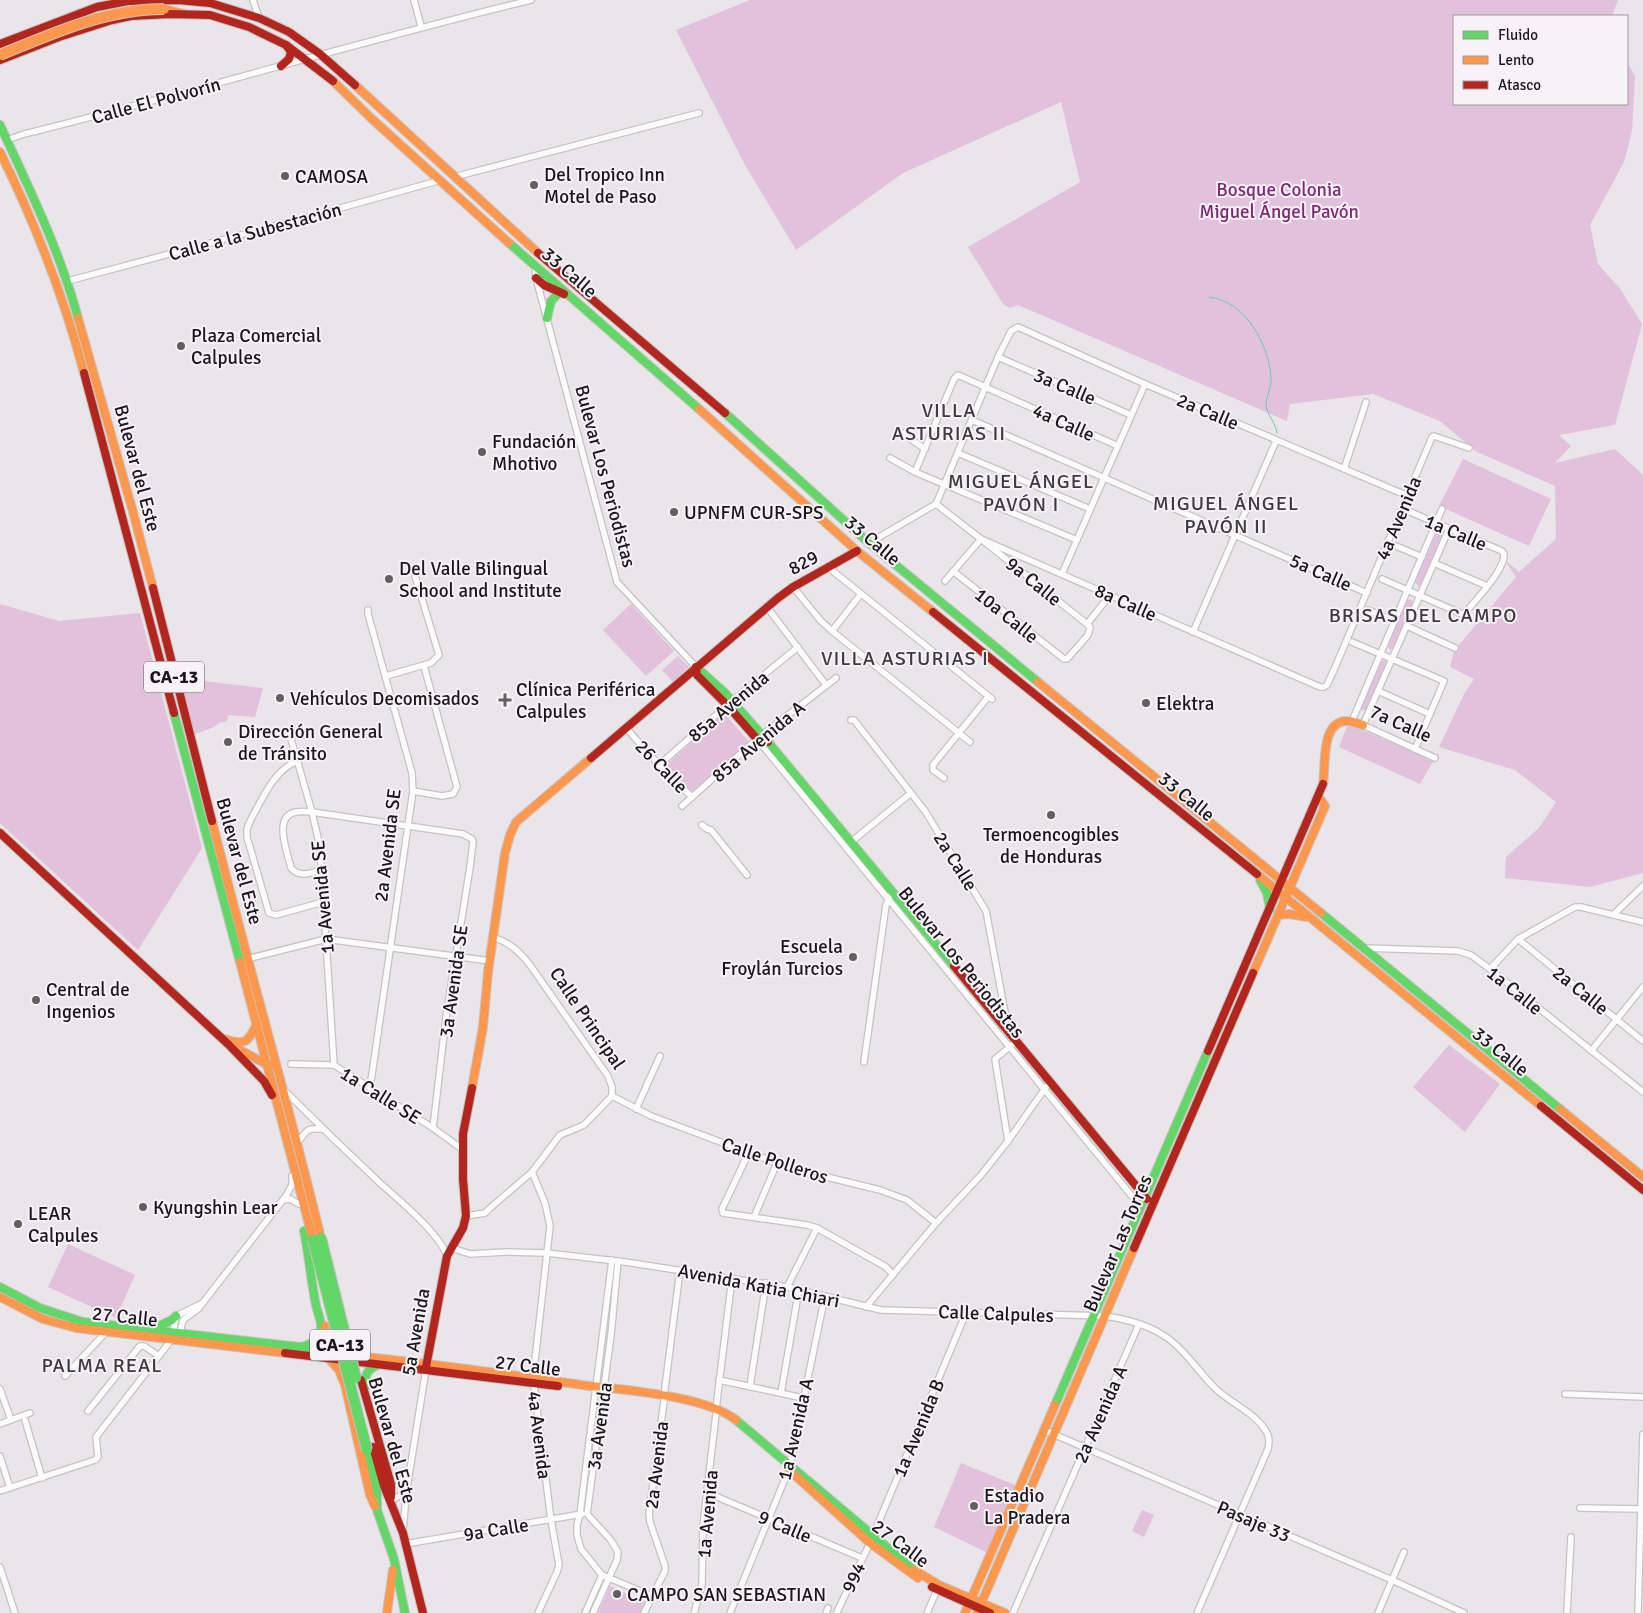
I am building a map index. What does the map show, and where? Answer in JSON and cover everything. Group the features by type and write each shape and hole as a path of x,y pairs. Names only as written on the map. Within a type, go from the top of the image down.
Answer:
{"main road":[{"name":"33 Calle","path":"1,52 14,39 97,7 128,1 178,0 210,3 259,18 289,32 320,54 454,177 728,416 869,543 1643,1177"},
{"path":"1,52 71,22 138,2"},
{"path":"1,52 78,25 136,10 164,9 184,14"},
{"name":"33 Calle","path":"1,52 112,20 153,14 210,15 249,27 286,45 336,83 372,119 565,294 858,551 1643,1190"},
{"path":"281,66 289,59 291,52 286,45"},
{"path":"336,83 350,88 367,103 391,118"},
{"name":"Bulevar del Este","path":"0,125 3,140 39,210 68,281 133,512 247,959 260,1023 266,1065 292,1162 317,1239"},
{"path":"3,140 23,188 38,235"},
{"name":"Bulevar del Este","path":"0,152 38,235 57,284 81,362 242,971 278,1071 298,1143 317,1239 370,1449 377,1492 377,1510 394,1559 397,1611"},
{"path":"507,224 531,252 536,260 535,266"},
{"path":"535,266 539,263 546,264 578,289 585,292"},
{"path":"536,278 544,285 565,294"},
{"path":"547,318 551,301 565,294"},
{"name":"829","path":"770,611 794,587 858,551"},
{"path":"144,600 154,598"},
{"path":"449,1252 463,1228 466,1216 462,1149 463,1134 483,1027 506,845 516,822 629,731 696,667 770,611"},
{"name":"Bulevar Los Periodistas","path":"696,667 697,675 730,703 851,842 890,895 1005,1028 1013,1044 1047,1086 1144,1196"},
{"name":"Bulevar Las Torres","path":"979,1608 1093,1316 1144,1227 1203,1092 1286,884 1325,776 1328,734 1334,725 1340,722 1352,721"},
{"name":"7a Calle","path":"1352,721 1363,725"},
{"path":"0,833 226,1042 264,1081 276,1101"},
{"path":"1253,872 1259,878 1267,893 1274,912 1311,918"},
{"name":"Bulevar Las Torres","path":"968,1606 1048,1432 1105,1316 1144,1196 1274,912"},
{"path":"226,1042 245,1042 250,1039 260,1023"},
{"path":"226,1042 278,1071"},
{"path":"292,1162 292,1176 300,1204 316,1306 322,1330 313,1344 300,1347"},
{"path":"304,1170 321,1224 354,1348 362,1357"},
{"path":"1144,1196 1149,1205 1144,1227"},
{"name":"5a Avenida","path":"426,1366 449,1252"},
{"path":"313,1280 325,1323 326,1339 333,1343 342,1340 348,1324"},
{"name":"27 Calle","path":"0,1287 35,1311"},
{"name":"27 Calle","path":"0,1297 54,1319 83,1322 109,1329 300,1347 664,1398 716,1411 732,1420 789,1466 907,1571 937,1590 968,1606 1005,1613"},
{"path":"149,1330 172,1320 176,1316"},
{"name":"27 Calle","path":"109,1329 149,1330 176,1336 377,1365 426,1366"},
{"path":"329,1358 339,1370 345,1385 370,1495 377,1510"},
{"path":"369,1407 365,1375 368,1370 377,1365"},
{"path":"345,1385 350,1377 359,1378 391,1484 391,1501"},
{"name":"Bulevar del Este","path":"370,1449 403,1533 423,1613"},
{"name":"27 Calle","path":"871,1539 968,1606"},
{"path":"394,1559 397,1611 419,1597"},
{"name":"27 Calle","path":"979,1608 990,1613"}],"street":[{"path":"253,0 259,18"},
{"path":"414,0 421,26"},
{"path":"320,54 421,26 531,0"},
{"name":"Calle El Polvorín","path":"3,140 320,54"},
{"path":"454,177 699,113"},
{"name":"Calle a la Subestación","path":"68,281 441,180"},
{"name":"Bulevar Los Periodistas","path":"535,266 536,278 617,582 696,667"},
{"name":"2a Calle","path":"998,357 1011,331 1018,327 1145,384 1408,496"},
{"path":"869,543 936,504 998,357"},
{"name":"3a Calle","path":"998,357 1132,415"},
{"name":"4a Calle","path":"925,449 958,375 1118,446"},
{"path":"1062,574 1145,384"},
{"path":"1344,469 1366,402"},
{"name":"5a Calle","path":"972,420 1367,592"},
{"path":"902,433 925,449 915,472"},
{"name":"4a Avenida","path":"1324,687 1327,685 1337,663 1432,437 1434,436 1469,448"},
{"path":"1193,632 1276,440"},
{"path":"958,452 1090,509"},
{"path":"890,458 915,472 1077,540"},
{"name":"8a Calle","path":"936,504 981,539 1324,687"},
{"path":"1352,721 1442,509"},
{"name":"1a Calle","path":"1408,512 1504,554 1504,559 1496,576 1486,586"},
{"path":"1363,725 1449,529"},
{"path":"945,581 981,539"},
{"name":"9a Calle","path":"981,539 1087,624"},
{"path":"1396,546 1422,557"},
{"path":"1382,579 1459,613 1464,613 1486,586 1434,563"},
{"path":"829,568 990,698 932,765 933,770 944,778"},
{"name":"10a Calle","path":"953,572 1061,658 1067,659 1088,635 1090,627 1087,624"},
{"path":"386,676 424,666 435,661 439,655 415,576"},
{"path":"794,587 832,631 970,742"},
{"path":"832,631 861,594"},
{"path":"1087,624 1106,600"},
{"name":"2a Avenida SE","path":"368,610 412,773 413,791 370,1088"},
{"path":"1368,610 1394,621"},
{"path":"770,611 826,685"},
{"path":"1407,626 1455,648"},
{"path":"1352,642 1444,681 1415,749"},
{"name":"85a Avenida","path":"659,765 798,647"},
{"path":"413,791 442,796 453,794 457,787 424,666"},
{"name":"85a Avenida A","path":"682,806 836,678"},
{"path":"1378,692 1430,714"},
{"name":"2a Calle","path":"851,720 854,720 925,811 986,911 1006,1018 1005,1028"},
{"name":"7a Calle","path":"1363,725 1436,758"},
{"name":"26 Calle","path":"629,731 659,765 692,797"},
{"name":"1a Avenida SE","path":"290,732 320,847 334,1065"},
{"name":"Bulevar Los Periodistas","path":"762,739 1013,1044"},
{"path":"297,761 282,770 275,778 250,822 247,829 247,837 269,913 276,915 323,902"},
{"path":"851,842 911,792"},
{"path":"322,870 301,874 293,871 282,832 284,822 290,814 312,812 409,826"},
{"path":"702,825 711,830 746,875"},
{"name":"3a Avenida SE","path":"409,826 463,834 472,839 473,842 446,1017 433,1128"},
{"path":"1613,915 1643,886"},
{"path":"864,1062 890,895"},
{"path":"1490,969 1518,940 1575,907 1643,922"},
{"name":"Calle Principal","path":"466,1216 485,1213 532,1172 560,1136 584,1125 612,1096 612,1087 608,1076 530,965 516,948 506,941 493,937"},
{"path":"247,959 326,939 490,961"},
{"name":"2a Calle","path":"1518,940 1643,1040"},
{"name":"1a Calle","path":"1364,948 1463,952 1471,955 1643,1092"},
{"path":"1591,1051 1643,987"},
{"path":"1008,1141 995,1059 1013,1044"},
{"path":"636,1109 660,1056"},
{"name":"1a Calle SE","path":"291,1064 334,1065 433,1128 462,1149"},
{"name":"Bulevar Los Periodistas","path":"1047,1086 1140,1206"},
{"name":"Avenida Katia Chiari","path":"449,1252 470,1254 547,1253 615,1261 799,1289 866,1307 936,1223 982,1174 1047,1086"},
{"path":"282,1088 426,1227 449,1252"},
{"name":"Calle Polleros","path":"612,1096 636,1109 790,1168 880,1190 907,1200 936,1223"},
{"path":"298,1143 305,1132 310,1129 322,1128"},
{"path":"749,1152 722,1212 817,1228 886,1267 893,1275"},
{"path":"754,1217 777,1163"},
{"name":"4a Avenida","path":"532,1172 549,1214 550,1238 533,1380 551,1520 559,1565 558,1572 538,1613"},
{"path":"0,1491 96,1460 98,1457 96,1437 176,1336 183,1320 195,1312 283,1200 291,1187 292,1176"},
{"path":"283,1200 290,1199 300,1204"},
{"path":"787,1287 817,1228"},
{"name":"3a Avenida","path":"605,1576 581,1549 577,1535 577,1525 583,1514 615,1261"},
{"name":"2a Avenida","path":"644,1613 665,1566 649,1514 680,1270"},
{"name":"1a Avenida","path":"694,1613 702,1584 703,1526 732,1278"},
{"path":"750,1386 766,1283"},
{"path":"781,1393 799,1289"},
{"name":"1a Avenida A","path":"730,1613 789,1466 825,1296"},
{"path":"176,1336 176,1316 202,1303"},
{"name":"Calle Calpules","path":"866,1307 882,1310 1105,1316 1140,1324 1163,1335 1217,1390 1252,1416 1265,1430 1269,1440 1264,1458 1239,1514"},
{"name":"1a Avenida B","path":"871,1539 966,1313"},
{"name":"2a Avenida A","path":"1013,1613 1140,1324"},
{"path":"65,1376 109,1329"},
{"path":"88,1411 140,1346 144,1346 159,1356"},
{"name":"5a Avenida","path":"403,1533 407,1488 426,1366"},
{"path":"719,1380 803,1398"},
{"path":"0,1389 11,1420"},
{"path":"1565,1394 1643,1397"},
{"path":"0,1424 30,1413"},
{"path":"24,1420 42,1478"},
{"name":"Pasaje 33","path":"1048,1432 1392,1580 1464,1613"},
{"path":"1638,1613 1643,1434"},
{"path":"0,1456 10,1488"},
{"path":"391,1501 404,1493 407,1488"},
{"name":"9 Calle","path":"708,1493 862,1558"},
{"path":"1580,1508 1642,1509"},
{"path":"583,1514 617,1548 618,1552 617,1560 605,1576 586,1613"},
{"name":"9a Calle","path":"405,1544 583,1514"},
{"path":"1196,1613 1239,1514"},
{"path":"1567,1613 1571,1537"},
{"name":"994","path":"837,1612 871,1539"},
{"path":"1378,1613 1404,1552"},
{"path":"0,1567 15,1613"},
{"path":"605,1576 652,1596"},
{"path":"593,1613 605,1576"},
{"path":"927,1613 937,1590"}],"green space":[{"name":"Bosque Colonia Miguel Ángel Pavón","path":"750,0 1618,0 1612,15 1453,15 1453,105 1628,105 1628,64 1635,76 1632,131 1624,162 1590,225 1598,264 1621,290 1642,324 1615,425 1559,435 1571,446 1555,463 1615,449 1643,475 1643,873 1590,887 1505,878 1506,857 1539,828 1556,802 1515,770 1439,747 1464,694 1474,679 1450,667 1454,651 1516,577 1504,559 1519,572 1556,539 1555,486 1477,452 1440,421 1373,394 1290,404 1287,421 1018,305 1010,308 1003,304 968,247 1080,182 1061,102 903,173 796,250 745,165 676,30"},
{"path":"1463,459 1551,499 1529,546 1439,506"},
{"path":"1440,531 1442,535 1421,585 1418,586 1415,582 1436,533"},
{"path":"1411,599 1413,603 1394,647 1390,650 1387,644 1406,601"},
{"path":"0,604 59,621 140,613 202,848 138,950 0,823"},
{"path":"631,604 674,651 646,676 603,630"},
{"path":"678,656 689,667 673,682 662,670"},
{"path":"1385,660 1386,664 1366,711 1360,709 1380,662"},
{"path":"179,678 263,688 255,717 228,715 227,721 192,735"},
{"path":"724,713 749,742 692,792 665,766"},
{"path":"1348,724 1434,760 1420,784 1339,747"},
{"path":"1449,1045 1500,1084 1465,1132 1413,1087"},
{"path":"68,1244 135,1275 116,1318 48,1287"},
{"name":"Estadio La Pradera","path":"961,1463 1015,1485 986,1552 934,1527"},
{"path":"1142,1510 1154,1515 1144,1537 1132,1531"},
{"name":"CAMPO SAN SEBASTIAN","path":"610,1586 645,1602 640,1613 598,1613"}],"waterway":[{"path":"1209,297 1222,300 1234,307 1253,327 1260,339 1266,352 1271,378 1266,405 1277,433"}],"traffic: fast":[{"path":"0,125 53,244 78,318"},
{"path":"509,243 699,409"},
{"path":"547,318 551,301 560,292"},
{"path":"725,413 869,543 1038,682"},
{"path":"696,667 724,692 768,742 954,966"},
{"path":"174,713 240,962"},
{"path":"1260,880 1267,893 1270,909"},
{"path":"1321,913 1560,1109"},
{"path":"1055,1405 1208,1051"},
{"path":"300,1347 308,1345 317,1339 321,1325 314,1296 304,1231"},
{"path":"321,1238 356,1378"},
{"path":"313,1240 367,1450"},
{"path":"0,1287 40,1308 83,1322 300,1347 346,1355"},
{"path":"152,1329 172,1320 176,1316"},
{"path":"366,1386 367,1373 377,1365"},
{"path":"736,1420 914,1570"},
{"path":"368,1453 377,1492 377,1510 394,1559 405,1613"}],"traffic: slow":[{"path":"134,3 142,1"},
{"path":"164,9 184,14"},
{"path":"0,55 60,31 101,18 121,13 164,9"},
{"path":"333,81 372,119 509,243"},
{"path":"355,85 538,253"},
{"path":"0,152 48,261 84,373"},
{"path":"78,318 153,588"},
{"path":"699,409 857,551 933,612"},
{"path":"1038,682 1321,913"},
{"path":"1323,784 1326,745 1333,728 1339,723 1348,721 1363,725"},
{"path":"472,1088 483,1027 488,972 505,853 510,835 516,822 591,758"},
{"path":"1253,973 1325,806 1318,796"},
{"path":"212,821 321,1238"},
{"path":"1257,874 1541,1106"},
{"path":"1278,915 1289,914 1307,917"},
{"path":"240,962 313,1240"},
{"path":"224,1039 236,1042 244,1041 250,1036 256,1025"},
{"path":"236,1048 270,1066"},
{"path":"1560,1109 1643,1177"},
{"path":"977,1613 1134,1248"},
{"path":"0,1297 43,1319 76,1328 285,1353"},
{"path":"325,1326 325,1337 329,1342 338,1342 345,1336"},
{"path":"350,1337 354,1348 362,1357"},
{"path":"357,1356 662,1395 704,1405 736,1420"},
{"path":"329,1359 339,1370 345,1385 370,1495 375,1506"},
{"path":"965,1613 1055,1405"},
{"path":"789,1470 870,1543 918,1578"},
{"path":"387,1612 393,1570"},
{"path":"914,1570 939,1585 1005,1613"}],"traffic: jam":[{"path":"0,44 97,7 128,1 178,0 210,3 259,18 289,32 320,54 355,85"},
{"path":"0,60 59,37 112,20 131,16 170,14 210,15 249,27 286,45 333,81"},
{"path":"281,66 289,59 291,52 286,45"},
{"path":"538,253 725,413"},
{"path":"536,278 544,285 564,294"},
{"path":"84,373 174,713"},
{"path":"591,758 778,598 793,587 857,551"},
{"path":"153,588 212,821"},
{"path":"933,612 1257,874"},
{"path":"696,667 697,675 757,739 768,742"},
{"path":"1208,1051 1323,784"},
{"path":"0,833 228,1044 264,1081 272,1095"},
{"path":"954,966 1147,1199"},
{"path":"1134,1248 1253,973"},
{"path":"426,1367 447,1256 463,1228 466,1216 463,1179 463,1134 472,1088"},
{"path":"1541,1106 1643,1190"},
{"path":"285,1353 558,1386"},
{"path":"349,1378 354,1376 361,1380 391,1484 391,1497"},
{"path":"373,1447 384,1486 403,1533 423,1613"},
{"path":"932,1587 990,1613"}],"place":[{"name":"CAMOSA","path":"285,176"},
{"name":"Del Tropico Inn Motel de Paso","path":"534,185"},
{"name":"Plaza Comercial Calpules","path":"181,346"},
{"name":"Fundación Mhotivo","path":"482,452"},
{"name":"UPNFM CUR-SPS","path":"674,512"},
{"name":"Del Valle Bilingual School and Institute","path":"389,579"},
{"name":"Vehículos Decomisados","path":"280,698"},
{"name":"Clínica Periférica Calpules","path":"505,700"},
{"name":"Elektra","path":"1146,703"},
{"name":"Dirección General de Tránsito","path":"228,742"},
{"name":"Termoencogibles de Honduras","path":"1051,815"},
{"name":"Escuela Froylán Turcios","path":"853,957"},
{"name":"Central de Ingenios","path":"36,1000"},
{"name":"Kyungshin Lear","path":"143,1207"},
{"name":"LEAR Calpules","path":"18,1224"},
{"name":"Estadio La Pradera","path":"974,1506"},
{"name":"CAMPO SAN SEBASTIAN","path":"617,1594"}],"district":[{"name":"VILLA ASTURIAS II","path":"949,422"},
{"name":"MIGUEL ÁNGEL PAVÓN I","path":"1021,492"},
{"name":"MIGUEL ÁNGEL PAVÓN II","path":"1226,514"},
{"name":"BRISAS DEL CAMPO","path":"1423,615"},
{"name":"VILLA ASTURIAS I","path":"905,658"},
{"name":"PALMA REAL","path":"102,1365"}]}
